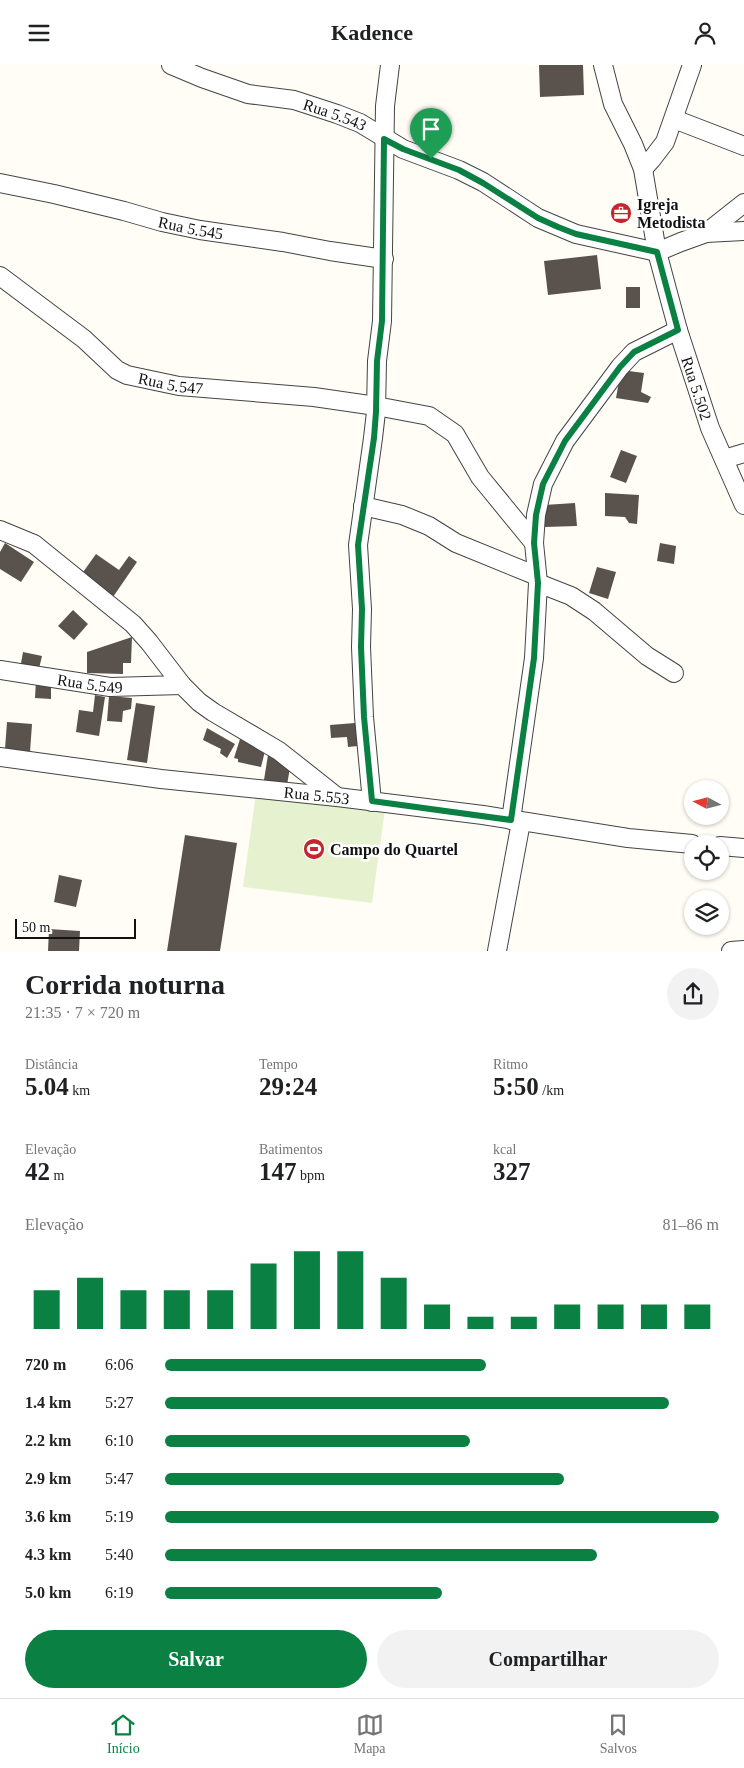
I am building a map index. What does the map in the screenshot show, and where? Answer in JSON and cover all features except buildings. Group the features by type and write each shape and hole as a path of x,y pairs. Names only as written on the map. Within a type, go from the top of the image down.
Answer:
{"street":[{"path":"372,801 364,717 361,647 362,609 358,545 374,438 377,361 382,321 385,106 390,65"},
{"name":"Rua 5.502","path":"603,65 613,104 633,144 642,169 657,252 678,330 710,428 744,505"},
{"path":"642,169 665,142 692,65"},
{"name":"Rua 5.543","path":"176,66 202,78 248,94 294,100 319,107 360,123 403,149 459,170 538,218 558,227 576,234 657,252"},
{"path":"674,119 744,146"},
{"name":"Rua 5.545","path":"0,183 200,230 283,241 330,251 384,259"},
{"path":"706,233 744,203"},
{"path":"657,252 706,233 744,231"},
{"name":"Rua 5.547","path":"0,276 84,339 117,369 127,375 179,387 314,397 376,397 430,416 455,433 480,477 534,543"},
{"path":"497,951 516,821 534,658 537,579 534,543 536,515 543,484 574,428 620,367 634,352 678,330"},
{"path":"724,459 744,453"},
{"path":"363,506 402,515 430,526 456,543 537,579 570,596 594,611 647,656 674,673"},
{"path":"0,530 34,544 132,624 182,685 212,712 279,751 337,797"},
{"name":"Rua 5.549","path":"0,670 110,687 182,685"},
{"name":"Rua 5.553","path":"0,757 160,779 372,801 628,838 684,843"},
{"path":"729,847 744,848"},
{"path":"731,951 744,950"}],"green space":[{"name":"Campo do Quartel","path":"256,793 385,810 372,903 243,887"}],"place":[{"name":"Igreja Metodista","path":"621,213"},
{"name":"Campo do Quartel","path":"314,849"}],"route":[{"path":"384,139 403,149 431,159 459,170 538,218 558,227 576,234 657,252 678,330 634,352 620,367 565,441 543,484 536,515 534,543 538,583 534,658 511,820 372,801 364,717 361,647 362,609 358,545 374,438 377,361 382,321 384,139"}]}
